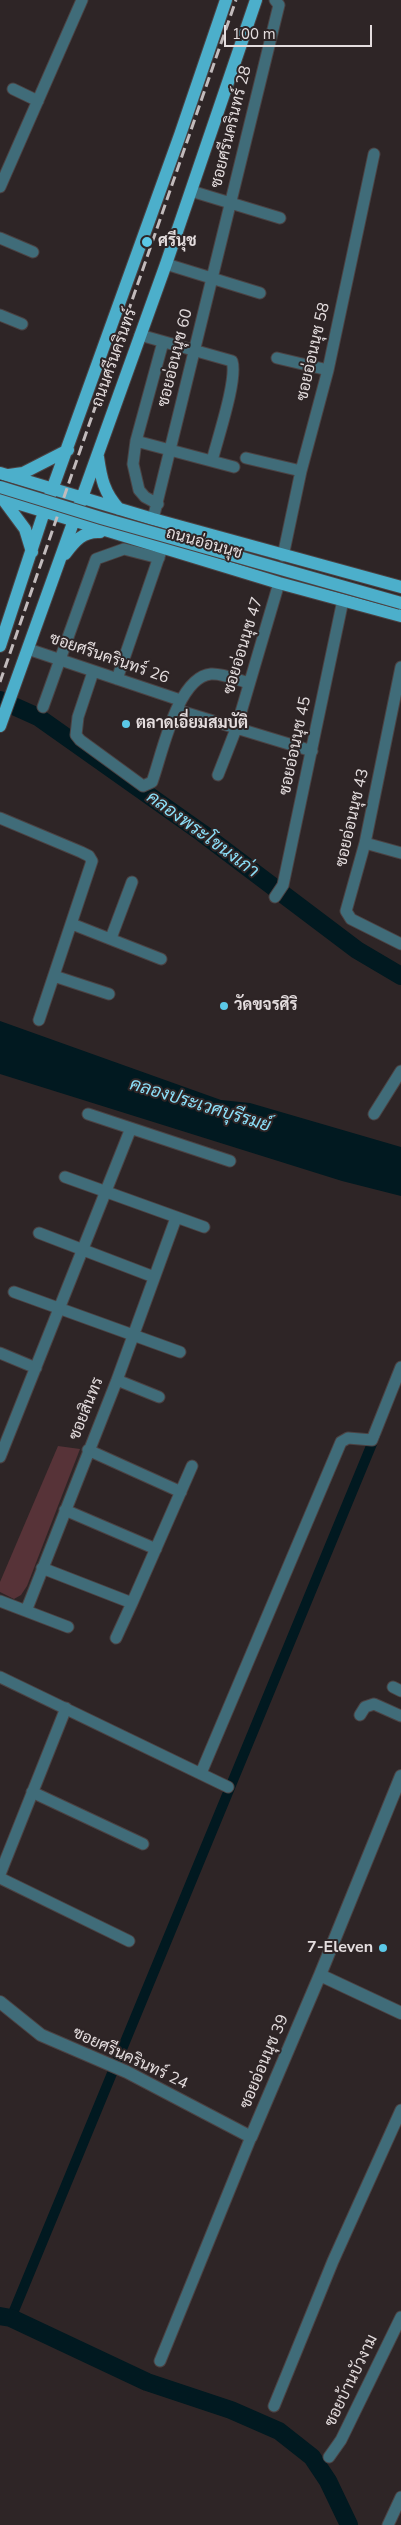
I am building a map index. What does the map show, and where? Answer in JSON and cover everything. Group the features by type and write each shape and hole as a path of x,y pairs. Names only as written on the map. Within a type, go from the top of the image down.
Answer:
{"main road":[{"name":"ถนนศรีนครินทร์","path":"0,646 33,552 44,512 68,450 226,0"},
{"name":"ถนนศรีนครินทร์","path":"0,726 166,264 256,0"},
{"path":"3,474 23,473 68,450"},
{"path":"98,455 102,482 110,499 119,509"},
{"name":"ถนนอ่อนนุช","path":"3,474 52,490 283,556 401,587"},
{"path":"1,494 25,529 33,552"},
{"name":"ถนนอ่อนนุช","path":"1,494 44,512 148,544 160,553 401,616"},
{"name":"ถนนอ่อนนุช","path":"1,494 100,518 401,603"},
{"path":"148,544 143,526 153,519"},
{"path":"58,563 81,536 92,531 110,532"}],"street":[{"path":"0,187 5,161 38,101 82,0"},
{"name":"ซอยศรีนครินทร์ 28","path":"230,204 279,5 275,0"},
{"path":"13,89 38,101"},
{"name":"ซอยอ่อนนุช 58","path":"283,556 301,471 328,370 374,154"},
{"path":"191,191 280,218"},
{"name":"ซอยอ่อนนุช 60","path":"153,519 230,204"},
{"path":"0,238 33,252"},
{"path":"166,264 212,280 260,293"},
{"path":"0,316 22,324"},
{"path":"140,335 228,360 234,367 212,461"},
{"path":"158,504 145,497 136,480 133,464 136,441 164,342"},
{"path":"277,358 328,370"},
{"path":"136,441 234,466"},
{"path":"246,458 301,471"},
{"path":"43,707 96,559 124,549 160,553 117,679"},
{"name":"ซอยอ่อนนุช 47","path":"218,775 236,729 279,583"},
{"name":"ซอยอ่อนนุช 45","path":"279,892 312,751 343,600"},
{"name":"ซอยศรีนครินทร์ 26","path":"28,649 117,679 236,729 312,751"},
{"name":"ซอยอ่อนนุช 43","path":"401,667 365,843 347,915 401,944"},
{"path":"93,672 78,717 76,735 143,786 152,782 179,705 196,679 212,674 249,683"},
{"path":"0,818 73,848 91,859 92,864 39,1020"},
{"path":"365,843 401,854"},
{"path":"111,938 132,882"},
{"path":"72,924 162,959"},
{"path":"54,976 109,994"},
{"path":"374,1114 401,1071"},
{"path":"88,1114 230,1161"},
{"path":"0,1457 131,1128"},
{"path":"65,1177 204,1227"},
{"name":"ซอยสินทร","path":"26,1611 117,1380 132,1334 176,1218"},
{"path":"39,1233 154,1277"},
{"path":"14,1292 180,1352"},
{"path":"0,1353 36,1368"},
{"path":"201,1773 340,1442 348,1438 372,1440 401,1367"},
{"path":"117,1380 159,1397"},
{"path":"0,1424 12,1428"},
{"path":"88,1450 181,1492"},
{"path":"116,1638 192,1466"},
{"path":"65,1510 156,1549"},
{"path":"42,1568 132,1604"},
{"path":"0,1601 68,1628"},
{"path":"0,1677 228,1787"},
{"path":"360,1715 365,1707 374,1704 401,1716"},
{"path":"0,1874 66,1708"},
{"name":"ซอยอ่อนนุช 39","path":"160,2361 250,2137 320,1975 401,1776"},
{"path":"32,1792 143,1844"},
{"path":"0,1878 129,1941"},
{"path":"320,1975 401,2013"},
{"name":"ซอยศรีนครินทร์ 24","path":"0,2002 41,2035 126,2072 250,2137"},
{"path":"274,2406 337,2253 401,2110"},
{"name":"ซอยบ้านบัวงาม","path":"329,2457 341,2440 401,2316"},
{"path":"388,2525 401,2497"}],"shaded area":[{"path":"58,1446 80,1449 27,1586 21,1595 14,1599 0,1592 0,1582"}],"water":[{"name":"คลองประเวศบุรีรมย์","path":"0,1021 221,1100 250,1103 401,1147 401,1196 342,1181 0,1074"}],"waterway":[{"name":"คลองพระโขนงเก่า","path":"0,700 38,717 202,833 357,950 401,976"},
{"path":"11,2318 376,1434"},
{"path":"0,2316 11,2318 147,2382 231,2410 279,2431 312,2457 328,2481 349,2525"}],"railway":[{"path":"0,682 236,0"}],"place":[{"name":"ศรีนุช","path":"147,242"},
{"name":"ตลาดเอี่ยมสมบัติ","path":"126,724"},
{"name":"วัดขจรศิริ","path":"224,1006"},
{"name":"7-Eleven","path":"383,1948"}]}
